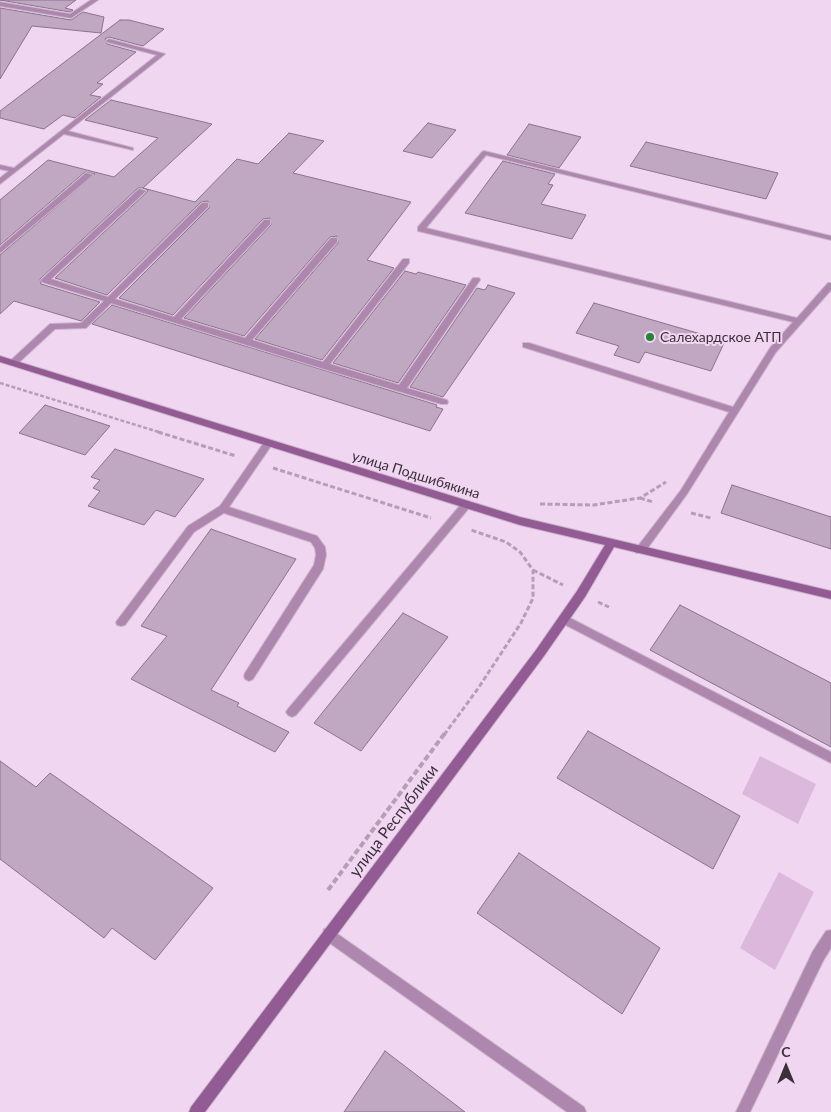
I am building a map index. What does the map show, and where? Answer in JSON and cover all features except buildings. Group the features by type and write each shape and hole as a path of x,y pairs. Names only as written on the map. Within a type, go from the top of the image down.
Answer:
{"main road":[{"name":"улица Подшибякина","path":"0,359 466,505 611,544 831,595"},
{"name":"улица Республики","path":"196,1112 564,619 611,544"}],"lane":[{"path":"0,4 71,16 95,0"},
{"path":"0,182 162,54 109,40"},
{"path":"63,132 131,149"},
{"path":"799,321 421,229 484,153 831,238"},
{"path":"0,166 15,170"},
{"path":"0,251 89,174"},
{"path":"142,191 45,280 444,402"},
{"path":"13,363 53,326 83,326 205,205"},
{"path":"175,320 267,222"},
{"path":"246,342 334,240"},
{"path":"324,366 406,261"},
{"path":"401,389 476,280"},
{"path":"640,550 684,492 773,350 831,285"},
{"path":"526,345 735,411"},
{"path":"121,622 191,529 223,509 268,443"},
{"path":"292,712 466,505"},
{"path":"223,509 314,539 320,547 322,555 319,566 249,676"},
{"path":"564,619 831,758"},
{"path":"329,934 579,1112"},
{"path":"743,1112 818,956 831,936"}],"path":[{"path":"0,383 506,542 520,552 533,570 533,598 521,623 477,690 328,890"},
{"path":"532,503 594,505 640,498 668,481"}],"shaded area":[{"path":"760,756 816,784 798,824 742,794"},
{"path":"779,872 814,892 775,970 740,948"}],"place":[{"name":"Салехардское АТП","path":"650,337"}]}
